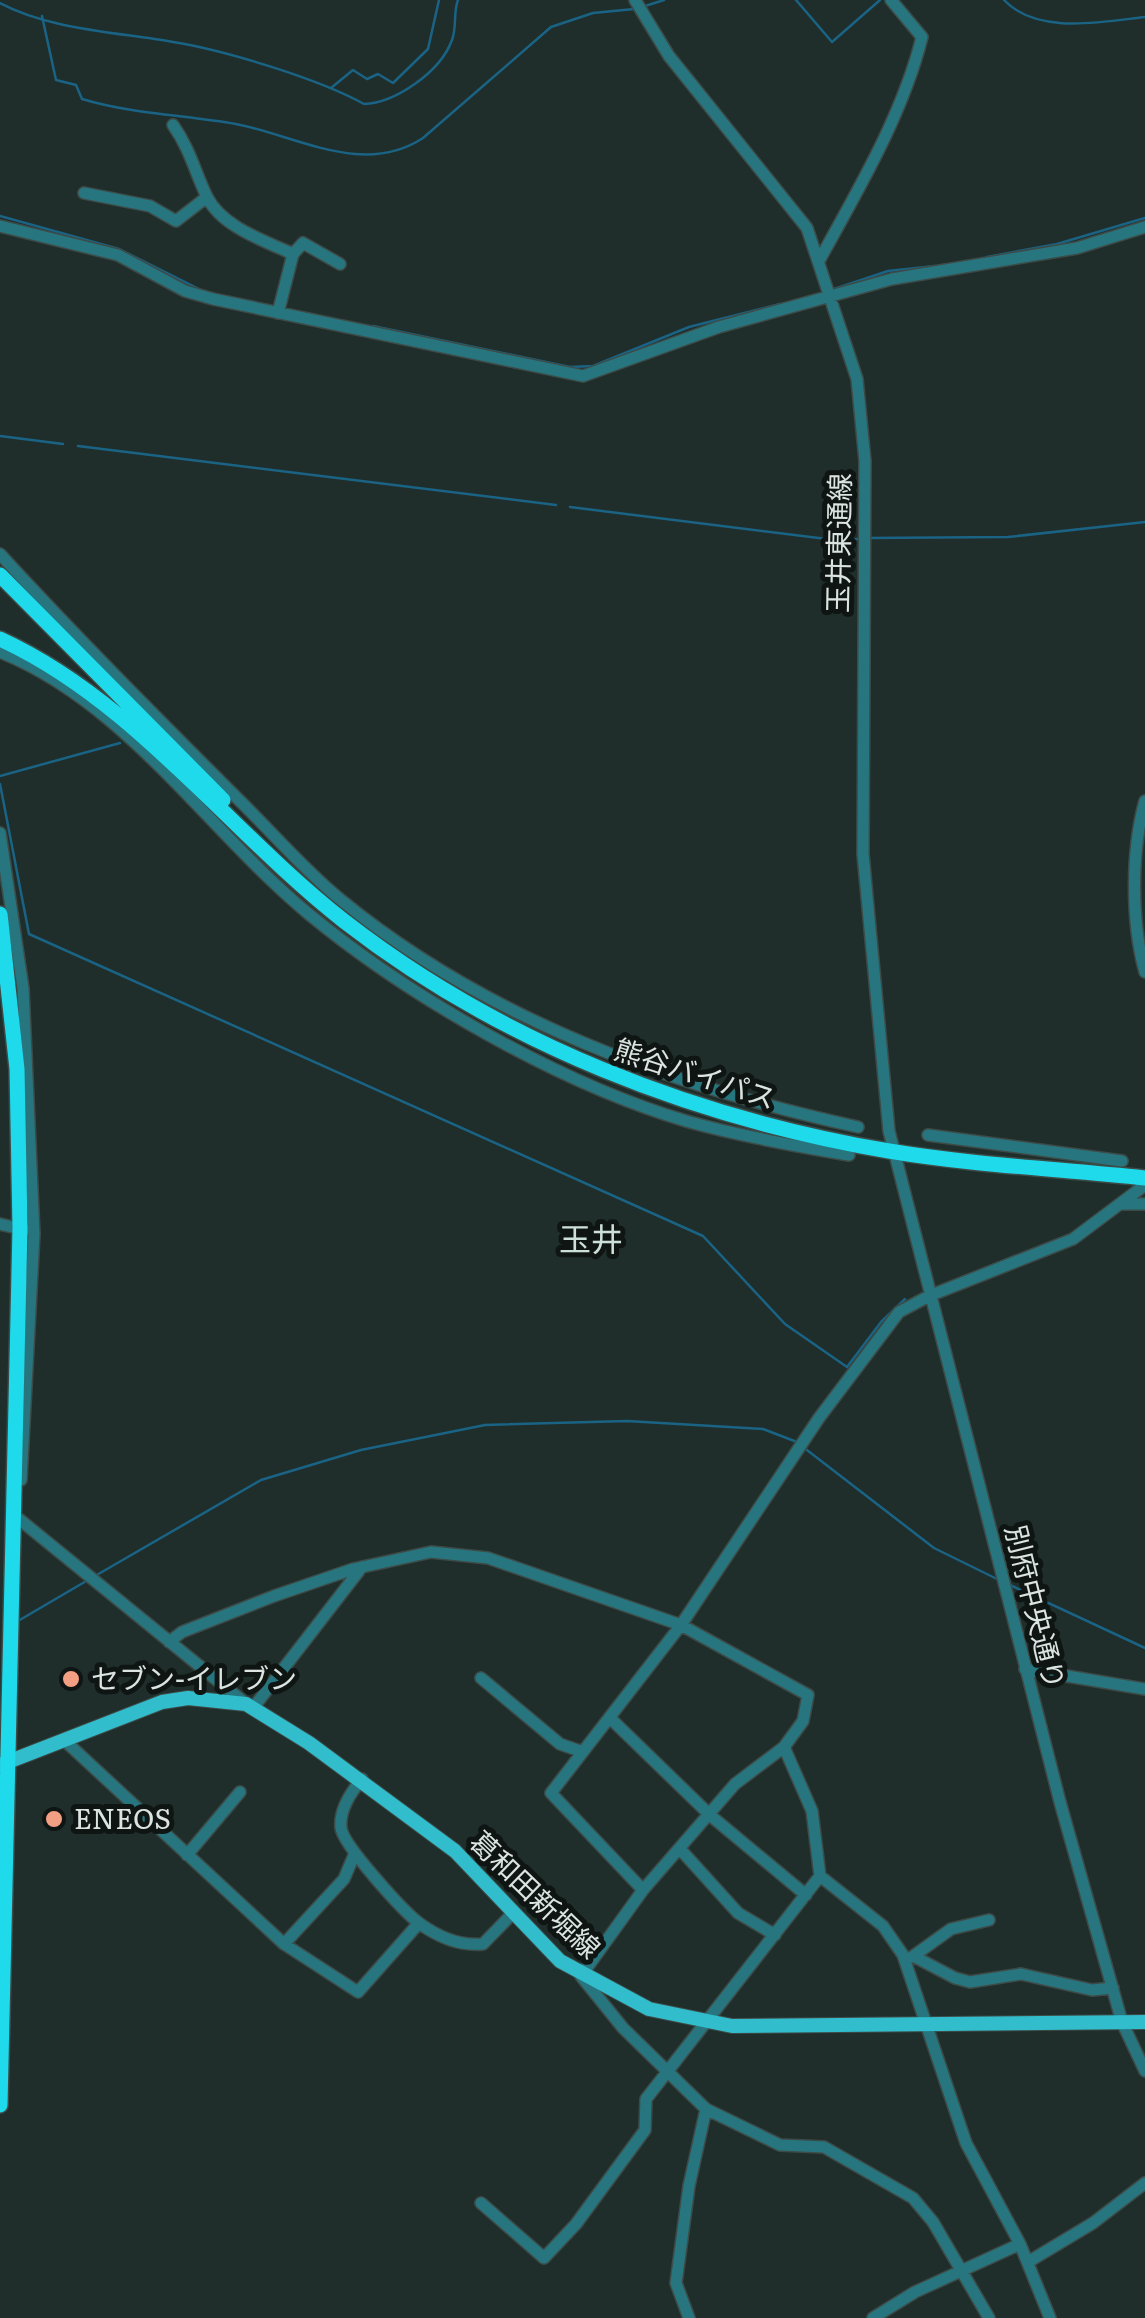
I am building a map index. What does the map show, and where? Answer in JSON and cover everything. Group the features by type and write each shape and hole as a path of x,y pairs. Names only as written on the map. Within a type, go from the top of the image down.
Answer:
{"highway":[{"path":"0,575 100,669 286,869"},
{"path":"0,639 108,708 286,869"},
{"name":"熊谷バイパス","path":"286,869 343,920 584,1063 661,1083 796,1133 893,1152 1062,1176 1145,1181"},
{"path":"0,914 17,1069 27,1231 10,1521 0,2105"},
{"path":"0,1662 9,1631"}],"main road":[{"name":"葛和田新堀線","path":"4,1764 162,1702 188,1698 250,1706 362,1779 454,1852 512,1914 581,1976 649,2009 706,2023 1145,2022"}],"street":[{"name":"玉井東通線","path":"635,0 670,56 728,133 786,196 807,228 857,379 865,461 863,854 893,1152"},
{"path":"820,259 866,173 916,60 922,36 892,0"},
{"path":"173,126 189,147 207,197 234,226 292,254"},
{"path":"84,193 150,206 176,222 207,197"},
{"path":"0,226 118,256 185,291 583,376 831,293 1077,248 1145,227"},
{"path":"279,309 292,254 303,243 340,264"},
{"path":"0,554 100,669 341,900 485,1006 470,1024"},
{"path":"0,652 69,685 309,914 470,1024 540,1061 688,1121 849,1155"},
{"path":"1145,801 1137,851 1139,950 1145,972"},
{"path":"0,833 23,988 27,1231 0,1224"},
{"path":"651,1108 661,1083 858,1127"},
{"path":"928,1134 1122,1161"},
{"name":"別府中央通り","path":"893,1152 1025,1669 1122,2022 1145,2070"},
{"path":"1062,1176 1067,1152"},
{"path":"643,1890 551,1793 681,1625 808,1436 899,1312 929,1296 1073,1240 1124,1204 1145,1181"},
{"path":"1124,1204 1145,1204"},
{"path":"10,1521 91,1578 250,1706 362,1567"},
{"path":"169,1642 182,1632 249,1605 362,1567 431,1552 488,1558 681,1625 808,1695 803,1721 784,1747 734,1784 711,1816 643,1890 581,1976 667,2073 706,2109 780,2145 824,2147 913,2198 932,2222 989,2318"},
{"path":"1025,1669 1145,1689"},
{"path":"482,1678 560,1744 584,1752"},
{"path":"610,1718 711,1816 806,1895"},
{"path":"64,1740 284,1944 358,1992 418,1923"},
{"path":"481,2202 544,2258 576,2224 645,2130 646,2098 820,1876 812,1811 784,1747"},
{"path":"362,1779 342,1813 341,1830 355,1853 418,1923 462,1946 484,1944 512,1914"},
{"path":"187,1855 240,1792"},
{"path":"680,1850 738,1913 775,1934"},
{"path":"284,1944 344,1879 355,1853"},
{"path":"820,1876 883,1926 909,1956 954,1978 970,1982 1021,1974 1092,1990 1113,1988"},
{"path":"909,1956 950,1928 988,1920"},
{"path":"909,1956 925,2022 966,2143 1020,2244 1050,2318"},
{"path":"689,2318 676,2283 706,2109"},
{"path":"1028,2262 1094,2223 1145,2183"},
{"path":"873,2318 1020,2244"}],"waterway":[{"path":"331,88 353,70 367,79 378,74 393,83 428,49 439,0"},
{"path":"0,3 62,25 173,42 244,59 322,85 364,104 402,92 437,64 452,40 458,0"},
{"path":"642,7 664,0"},
{"path":"796,0 832,42 880,0"},
{"path":"1004,0 1018,11 1052,22 1090,23 1145,17"},
{"path":"42,16 56,80 76,85 82,99 236,124 330,150 377,154 401,149 423,138 551,27 593,13 634,9"},
{"path":"0,216 119,249 199,289"},
{"path":"987,257 1057,244 1145,218"},
{"path":"831,290 888,271 935,266"},
{"path":"373,326 570,367 593,366 689,327 780,304"},
{"path":"0,436 63,444"},
{"path":"78,446 556,505"},
{"path":"570,507 835,540 859,539"},
{"path":"867,538 1008,537 1145,522"},
{"path":"0,776 120,743"},
{"path":"0,784 29,934 703,1236 785,1324 847,1367 881,1322 905,1299"},
{"path":"958,1279 1015,1256"},
{"path":"95,1576 261,1480 361,1450 485,1425 627,1421 763,1429 797,1442"},
{"path":"803,1447 934,1548 999,1580"},
{"path":"18,1621 88,1580"},
{"path":"1010,1585 1145,1648"}],"place":[{"name":"セブン-イレブン","path":"71,1679"},
{"name":"ENEOS","path":"54,1819"}],"district":[{"name":"玉井","path":"591,1240"}]}
